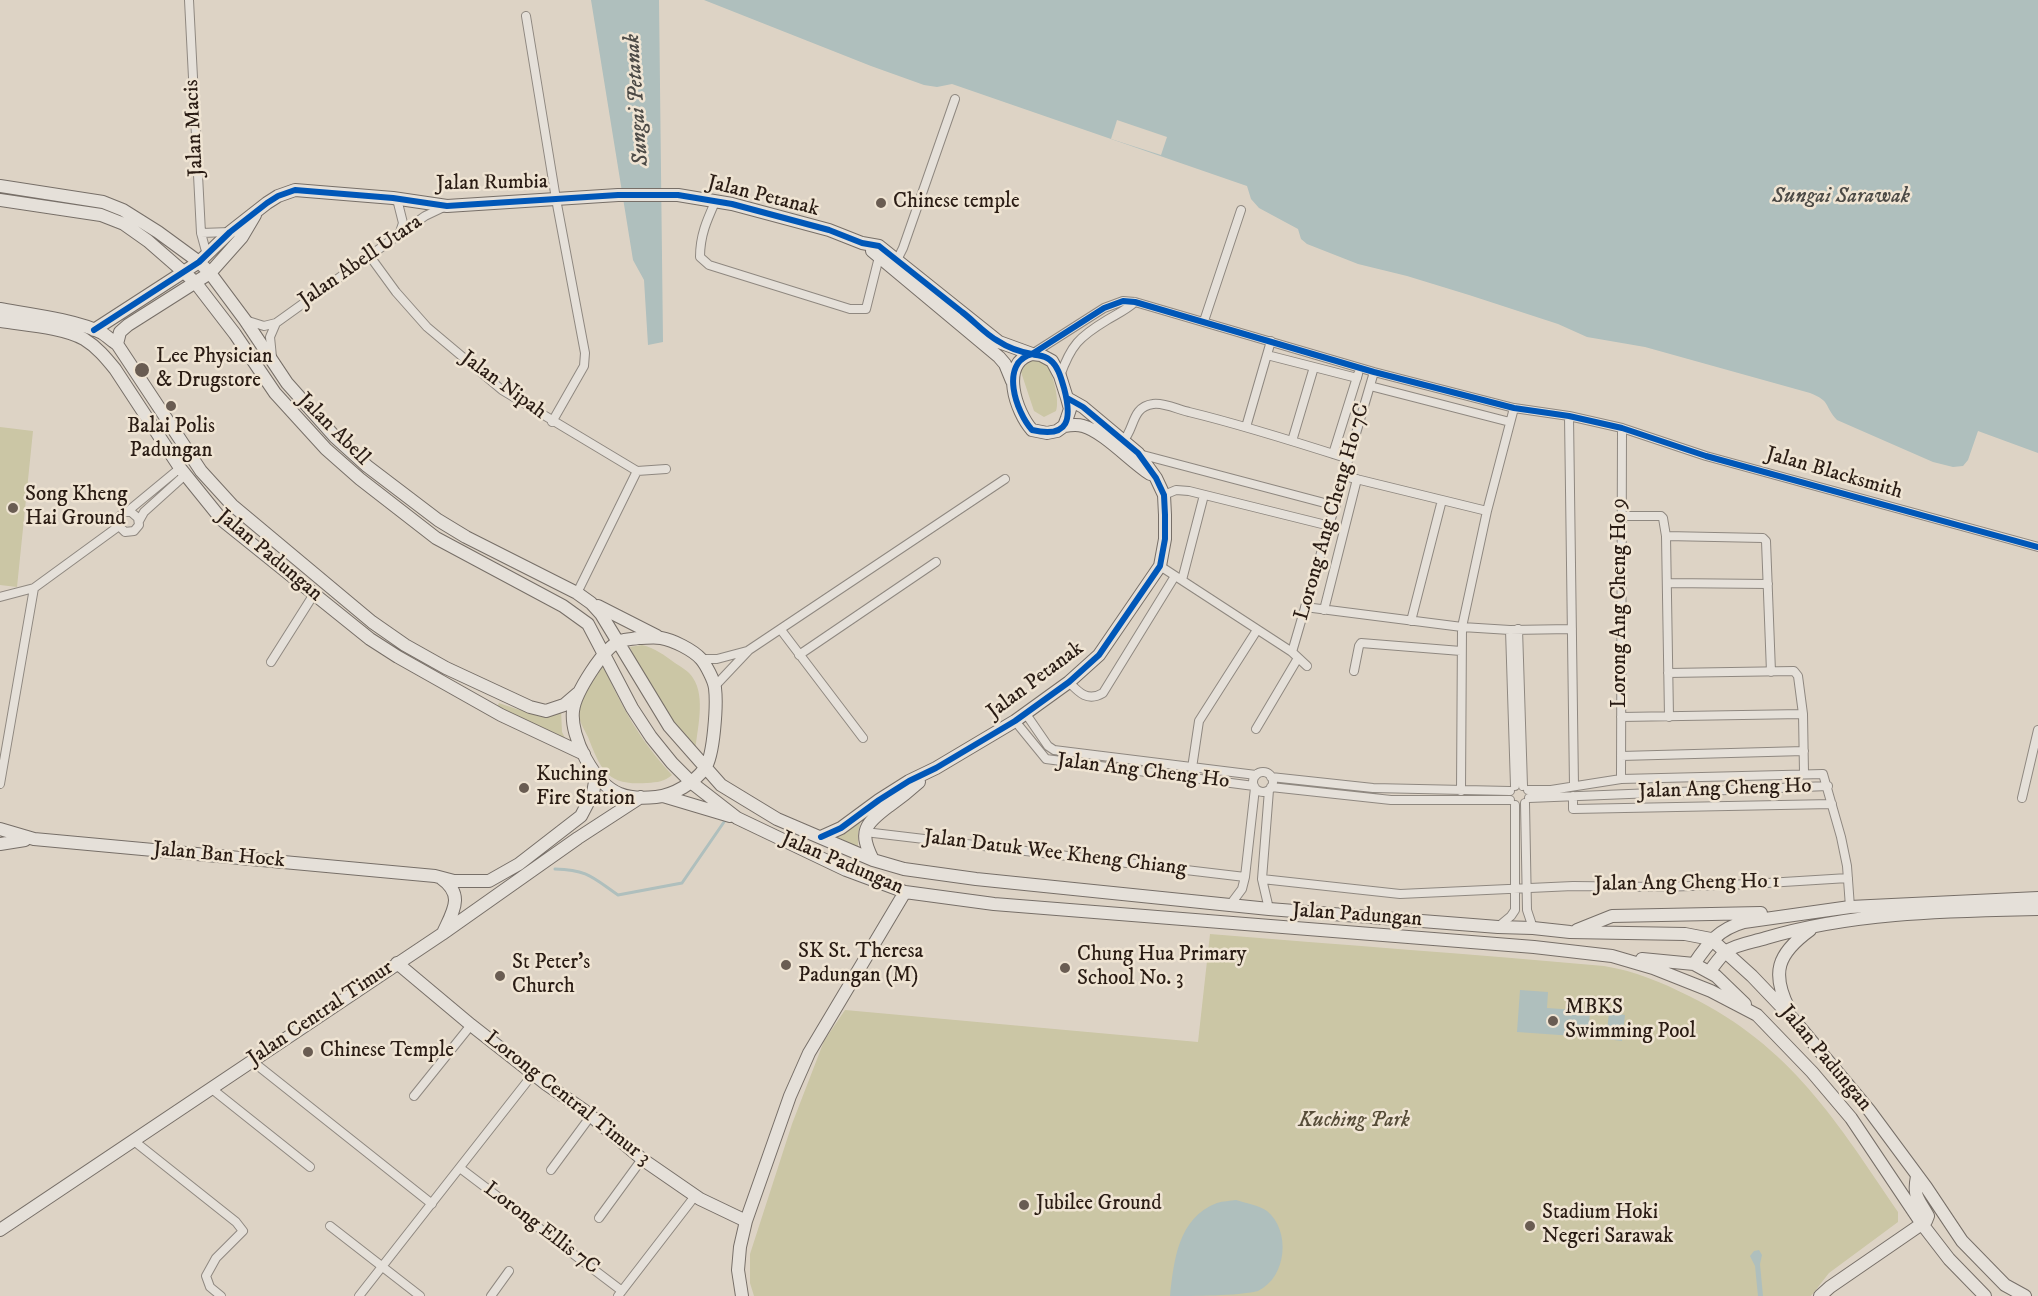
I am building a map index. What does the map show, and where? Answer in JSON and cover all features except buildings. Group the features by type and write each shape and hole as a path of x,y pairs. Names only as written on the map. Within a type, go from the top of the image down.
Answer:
{"main road":[{"name":"Jalan Abell","path":"0,186 103,202 131,214 203,259 210,273 287,383 335,437 367,466 438,520 577,593 591,603 620,641"},
{"name":"Jalan Rumbia","path":"259,209 278,196 295,190 397,198 447,206 618,195"},
{"name":"Jalan Petanak","path":"618,195 669,195 716,200 829,230 862,243 879,246 993,338 1032,354"},
{"name":"Jalan Abell","path":"0,200 100,215 124,224 148,241 195,282 235,334 275,393 326,449 360,479 436,538 526,585 576,615 588,624 604,656"},
{"path":"94,330 203,259 230,232 259,209"},
{"path":"117,344 120,332 128,325 210,273 242,237 259,209"},
{"name":"Jalan Petanak","path":"862,243 999,357 1005,364 1012,381"},
{"name":"Jalan Padungan","path":"0,309 68,322 103,333 117,344 201,471 232,505 372,622 405,645 446,668 531,707 546,711 564,705 578,693"},
{"name":"Jalan Padungan","path":"0,321 66,333 83,339 95,347 115,369 182,472 222,520 370,639 501,715 584,754"},
{"path":"1064,426 1070,409 1060,376 1052,361 1041,355 1032,354 1020,359 1013,372 1012,381 1022,415 1032,430 1047,433 1057,431 1064,426 1076,425 1095,432 1156,478"},
{"name":"Jalan Petanak","path":"821,837 841,828 909,781 936,768 1015,721 1069,682 1099,655 1160,566 1165,539 1164,495 1156,478 1138,453 1083,407 1067,398"},
{"path":"591,603 682,646 701,659 715,687 712,750 707,766 692,783 663,796"},
{"path":"661,638 620,641 610,648 578,693 573,710 573,721 584,754 596,776 620,795 663,796 737,818"},
{"name":"Jalan Padungan","path":"620,641 669,726 722,785 777,819 873,860 904,869 976,879 1269,909 1570,932 1684,934 1711,939 1727,952 1794,1020 1869,1110 1962,1241 2007,1291 2025,1296"},
{"name":"Jalan Padungan","path":"604,656 632,708 651,737 692,783 737,818 846,870 905,892 994,904 1422,938 1612,956 1673,975 1711,991 1757,1015 1812,1072 1851,1118 1949,1260 1985,1296"},
{"name":"Jalan Petanak","path":"865,832 874,816 898,800 936,768"},
{"path":"440,877 454,881 489,881 519,864 581,816 593,793 596,776"},
{"name":"Jalan Central Timur","path":"0,1230 442,934 578,837 641,797"},
{"name":"Jalan Ban Hock","path":"0,829 34,839 440,877"},
{"path":"865,832 866,846 873,860"},
{"path":"0,844 34,839"},
{"path":"440,877 453,890 456,897 456,904 442,934"},
{"path":"742,1296 738,1270 740,1246 746,1221 790,1096 809,1053 905,892"},
{"path":"1694,964 1711,939 1736,925 1850,907 2038,898"},
{"path":"1709,972 1727,952 1783,933 1816,926 1867,918 2038,909"},
{"path":"1570,932 1612,916 1808,912"},
{"path":"1794,1020 1781,993 1780,966 1786,951 1816,926"},
{"path":"1612,956 1694,964 1716,976 1757,1015"},
{"name":"Lorong Central Timur 3","path":"397,963 471,1025 642,1158 695,1196 746,1221"},
{"path":"1820,1296 1926,1221 1928,1216 1916,1198 1917,1176"}],"street":[{"name":"Jalan Macis","path":"189,0 192,90 203,259"},
{"path":"526,16 585,358 584,366 552,422"},
{"path":"897,260 954,99"},
{"path":"397,198 403,223 399,236"},
{"path":"716,200 703,226 700,240 700,257 709,264 850,309 866,309 879,257"},
{"name":"Jalan Abell Utara","path":"276,323 425,216 447,206"},
{"path":"1204,321 1241,210"},
{"path":"201,233 230,232"},
{"name":"Jalan Nipah","path":"369,255 396,292 427,327 502,390 637,471"},
{"path":"1032,354 1104,308 1123,301 1135,302"},
{"path":"1060,376 1068,354 1082,336 1110,318 1125,312 1135,302"},
{"name":"Jalan Blacksmith","path":"1135,302 1374,372 1514,408 1569,416 1622,428 1706,456 2038,547"},
{"path":"245,320 264,326 276,323"},
{"path":"274,364 270,337 276,323"},
{"path":"1246,427 1271,341"},
{"path":"1267,355 1357,378"},
{"path":"1292,441 1314,367"},
{"path":"1334,454 1360,367"},
{"name":"Lorong Ang Cheng Ho 7C","path":"1256,729 1295,655 1305,607 1374,372"},
{"path":"1370,386 1510,422"},
{"path":"1123,441 1128,436 1134,416 1139,410 1154,404 1246,427 1349,459"},
{"path":"1461,791 1462,627 1486,511 1514,408"},
{"path":"1569,416 1574,786"},
{"name":"Lorong Ang Cheng Ho 9","path":"1621,779 1622,428"},
{"path":"1138,453 1336,506"},
{"path":"577,593 637,471 666,470"},
{"path":"0,597 34,588 118,526 119,517 182,472"},
{"path":"118,526 125,532 131,532 138,527 144,512 182,472"},
{"path":"1344,476 1486,511"},
{"path":"715,687 749,650 1005,479"},
{"path":"1324,610 1357,479"},
{"path":"1164,495 1176,490 1204,495 1330,526"},
{"path":"1069,682 1078,693 1091,697 1103,693 1179,578 1204,495"},
{"path":"1411,621 1442,500"},
{"path":"128,512 137,515 139,521"},
{"path":"1621,516 1661,516 1663,518 1666,536 1669,717"},
{"path":"1666,536 1763,538 1766,541 1771,672"},
{"path":"799,655 936,562"},
{"path":"1160,566 1295,655 1307,666"},
{"path":"1667,584 1768,584"},
{"path":"0,784 34,588"},
{"path":"270,662 315,594"},
{"path":"1305,607 1462,627 1572,628"},
{"path":"1514,629 1519,795 1528,916 1533,928"},
{"path":"781,630 863,738"},
{"path":"1192,768 1198,721 1257,630"},
{"path":"1354,671 1361,643 1461,651"},
{"path":"701,659 717,659 749,650"},
{"path":"1668,673 1794,671 1797,673 1803,714 1804,773"},
{"name":"Jalan Ang Cheng Ho","path":"1026,714 1048,747 1054,750 1256,775"},
{"path":"1621,717 1803,714"},
{"name":"Jalan Ang Cheng Ho","path":"1015,721 1046,759 1255,787"},
{"path":"2022,798 2038,730"},
{"path":"1621,756 1804,751"},
{"path":"1230,905 1242,889 1245,877 1255,787 1253,782 1256,775 1263,772 1271,777 1262,879 1269,909"},
{"name":"Jalan Ang Cheng Ho","path":"1270,789 1391,800 1519,795 1621,779 1804,773 1823,774 1828,786 1573,796 1519,795 1373,788 1271,777"},
{"path":"1828,786 1841,837 1850,907"},
{"path":"1255,787 1260,791 1270,789"},
{"path":"1498,927 1515,910 1519,795"},
{"path":"1573,796 1573,809 1832,804"},
{"name":"Jalan Datuk Wee Kheng Chiang","path":"865,832 1245,877"},
{"name":"Jalan Ang Cheng Ho 1","path":"1526,889 1573,886 1661,887 1751,884 1848,878"},
{"path":"1262,879 1400,894 1526,889"},
{"path":"414,1096 471,1025"},
{"path":"252,1061 432,1204"},
{"path":"359,1296 533,1074"},
{"path":"212,1089 310,1167"},
{"path":"551,1170 590,1117"},
{"path":"134,1141 243,1230 216,1258 206,1276 210,1287 221,1296"},
{"path":"599,1218 642,1158"},
{"name":"Lorong Ellis 7C","path":"460,1168 620,1293"},
{"path":"620,1293 695,1196"},
{"path":"330,1226 420,1296"},
{"path":"491,1296 509,1271"}],"green space":[{"path":"1037,358 1048,368 1056,394 1056,411 1044,417 1034,411 1021,372 1024,364"},
{"name":"Song Kheng Hai Ground","path":"0,427 33,431 17,587 0,585"},
{"path":"642,645 659,652 685,669 697,686 700,714 695,752 666,715 643,675 630,647"},
{"path":"603,666 633,723 650,749 672,775 666,779 647,783 623,782 607,774 597,759 580,721 579,711 585,693"},
{"path":"499,703 530,712 561,709 562,732 567,742 497,707"},
{"path":"862,815 858,847 833,836"},
{"name":"Kuching Park","path":"1210,934 1604,966 1658,982 1725,1016 1756,1038 1784,1063 1809,1089 1854,1147 1898,1212 1898,1222 1829,1273 1811,1296 754,1296 750,1283 750,1254 792,1124 824,1041 845,1010 1198,1042"}],"water":[{"name":"Sungai Petanak","path":"591,0 659,0 663,342 648,345 644,280 633,260"},
{"name":"Sungai Sarawak","path":"704,0 2038,0 2038,453 1978,431 1968,460 1963,466 1953,467 1933,462 1837,420 1824,401 1810,393 1645,347 1587,337 1558,324 1469,295 1358,264 1307,244 1301,239 1298,229 1259,208 1251,199 1247,186 952,84 937,87 924,85"},
{"name":"MBKS Swimming Pool","path":"1520,990 1548,992 1547,1008 1590,1011 1588,1037 1517,1032"},
{"path":"1609,1013 1625,1015 1622,1041 1606,1039"},
{"path":"1236,1200 1264,1209 1275,1220 1280,1230 1282,1253 1275,1275 1258,1291 1249,1293 1170,1296 1176,1255 1186,1230 1204,1210 1217,1203"},
{"path":"1759,1250 1762,1255 1760,1264 1763,1296 1758,1296 1755,1266 1750,1256 1754,1251"}],"pier":[{"path":"1117,120 1167,137 1161,155 1111,139"}],"waterway":[{"path":"555,869 583,873 618,895 682,883 724,822"}],"cycle path":[{"path":"94,330 199,262 230,232 267,203 295,190 393,198 447,206 618,195 678,195 732,204 879,246 993,338 1014,349 1023,352 1028,353 1032,354 1035,355 1046,357 1053,363 1059,372 1068,408 1065,424 1061,429 1054,431 1032,430 1021,412 1014,389 1013,377 1022,359 1032,354 1104,308 1123,301 1135,302 1374,372 1514,408 1569,416 1622,428 1706,456 2038,547"},
{"path":"821,837 841,828 909,781 936,768 1015,721 1069,682 1099,655 1160,566 1165,539 1165,515 1164,495 1156,478 1138,453 1083,407 1067,398"}],"place":[{"name":"Chinese temple","path":"881,203"},
{"name":"Lee Physician & Drugstore","path":"142,370"},
{"name":"Balai Polis Padungan","path":"171,406"},
{"name":"Song Kheng Hai Ground","path":"13,508"},
{"name":"Kuching Fire Station","path":"524,788"},
{"name":"SK St. Theresa Padungan (M)","path":"786,965"},
{"name":"Chung Hua Primary School No. 3","path":"1065,968"},
{"name":"St Peter’s Church","path":"500,976"},
{"name":"MBKS Swimming Pool","path":"1553,1021"},
{"name":"Chinese Temple","path":"308,1052"},
{"name":"Jubilee Ground","path":"1024,1205"},
{"name":"Stadium Hoki Negeri Sarawak","path":"1530,1226"}]}
